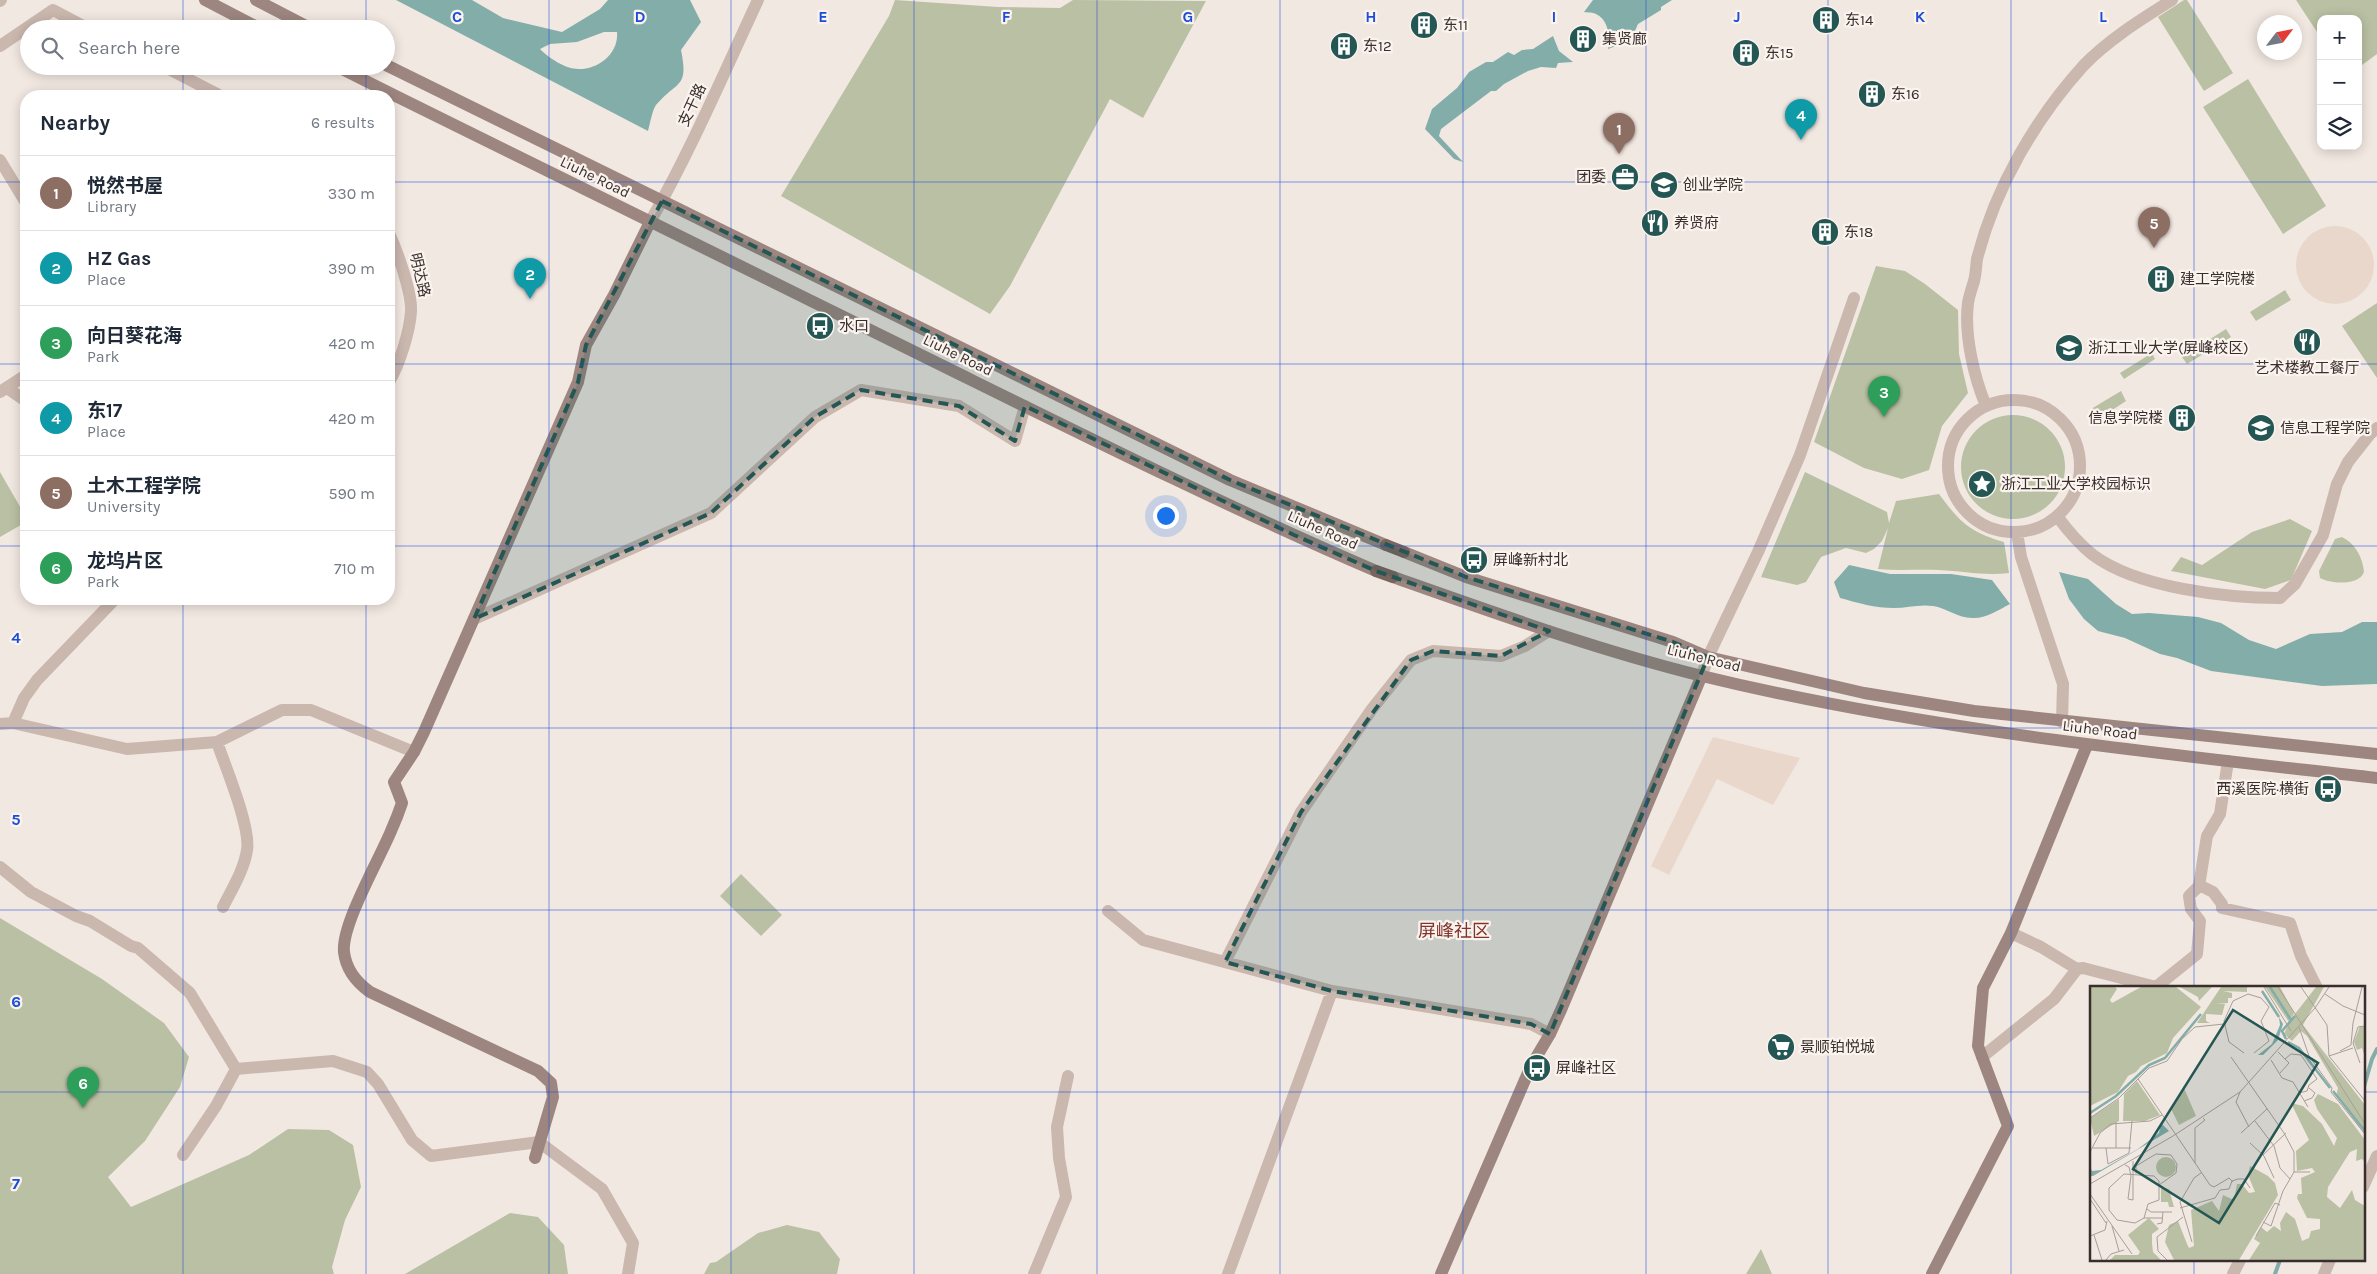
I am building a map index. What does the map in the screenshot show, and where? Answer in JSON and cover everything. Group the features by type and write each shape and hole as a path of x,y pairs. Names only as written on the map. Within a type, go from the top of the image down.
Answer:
{"main road":[{"path":"205,0 244,20"},
{"path":"256,0 295,20"},
{"name":"Liuhe Road","path":"395,70 1230,480 1386,546 1466,577 1673,642 1708,657 1864,693 1974,712 2062,722 2096,723 2377,754"},
{"name":"Liuhe Road","path":"354,75 384,90"},
{"name":"Liuhe Road","path":"395,96 1199,492 1376,571 1549,631 1702,676 1881,714 2087,745 2377,778"},
{"path":"535,1158 553,1097 551,1083 538,1071 370,992 357,982 348,966 344,950 362,892 391,832 402,803 394,782 414,752 474,619 578,382 586,345 614,295 650,222"},
{"path":"1441,1274 1531,1066 1550,1034 1702,676"},
{"path":"1935,1272 2008,1126 1978,1046 1983,988 2011,933 2087,745"}],"street":[{"name":"支干路","path":"650,222 706,114 758,0"},
{"path":"1986,406 1975,380 1970,349 1968,303 1980,252 2008,176 2040,123 2085,64 2138,21 2168,1"},
{"path":"38,20 53,10 72,20"},
{"path":"0,46 20,32"},
{"path":"181,75 210,90"},
{"path":"0,160 20,193"},
{"name":"明达路","path":"395,245 399,253 411,310 403,347 395,367"},
{"path":"1702,676 1708,657 1758,552 1800,455 1854,298"},
{"path":"3,390 20,379"},
{"path":"3,390 20,398"},
{"path":"474,619 711,513 815,417 861,390 960,406 1015,441 1025,406"},
{"path":"2014,400 2042,407 2064,425 2078,445 2078,479 2070,499 2057,516 2045,524 2017,532 2000,531 1984,526 1970,516 1959,504 1951,488 1948,456 1953,440 1961,426 1972,415 1986,406 2014,400"},
{"path":"2057,516 2070,534 2094,556 2118,569 2178,588 2210,594 2247,598 2280,598 2295,584 2323,536 2337,484 2348,462 2377,428"},
{"path":"2017,532 2021,556 2063,684 2062,722"},
{"path":"13,723 24,698 37,680 109,605"},
{"path":"1225,962 1301,812 1372,709 1411,660 1434,650 1501,656 1525,646 1549,631"},
{"path":"0,724 13,723 127,749 217,742 282,710 311,710 414,752"},
{"path":"217,742 244,825 248,848 241,870 223,907"},
{"path":"2157,986 2196,954 2200,920 2191,909 2188,896 2199,885 2208,836 2220,814 2228,761"},
{"path":"0,867 31,892 76,916 90,921 130,946 138,948 190,993 236,1069"},
{"path":"2199,885 2213,892 2222,904 2222,908 2290,923 2301,956 2316,986"},
{"path":"1108,911 1143,940 1332,992 1531,1024 1550,1034"},
{"path":"2011,933 2041,947 2077,969 2100,972 2152,986"},
{"path":"1982,1057 2054,999 2077,969"},
{"path":"1228,1274 1332,992"},
{"path":"236,1069 333,1062 367,1072 378,1084 412,1140 431,1156 539,1142 602,1189 633,1243 628,1274"},
{"path":"183,1154 216,1106 236,1069"},
{"path":"1034,1274 1066,1197 1059,1158 1057,1128 1068,1076"},
{"path":"2364,1185 2377,1156"},
{"path":"2233,1274 2239,1262"},
{"path":"2324,1274 2329,1262"}],"highlighted area":[{"path":"662,201 1230,480 1466,577 1673,642 1708,657 1550,1034 1531,1024 1332,991 1225,962 1301,812 1411,660 1433,651 1501,656 1549,631 1376,571 1294,535 1025,406 1015,441 959,406 861,390 815,417 711,513 474,619 578,382 586,345"}],"green space":[{"path":"895,0 998,7 1060,8 1073,0 1206,1 1143,118 1110,99 1010,286 990,314 781,196 889,16"},
{"path":"2184,0 2187,0 2233,73 2204,91 2158,17"},
{"path":"2296,0 2377,0 2377,54 2362,65 2362,15 2317,15 2317,32"},
{"path":"2248,79 2326,206 2283,234 2203,107"},
{"path":"1876,266 1905,271 1958,310 1959,354 1968,393 1942,426 1929,470 1902,479 1864,468 1814,442"},
{"path":"2285,290 2291,300 2256,321 2250,312"},
{"path":"2377,303 2377,378 2342,326"},
{"path":"2226,329 2231,337 2187,364 2182,357"},
{"path":"2152,353 2155,359 2124,379 2120,373"},
{"path":"2121,391 2126,401 2097,420 2091,409"},
{"path":"2013,415 2033,419 2050,430 2061,447 2065,467 2061,487 2050,504 2033,515 2013,519 1993,515 1976,504 1965,487 1961,467 1965,447 1976,430 1993,419"},
{"path":"0,472 20,507 20,525 0,537"},
{"path":"1805,472 1887,512 1889,523 1896,501 1939,494 1966,525 1982,534 2004,542 2009,573 1991,574 1939,570 1878,569 1888,528 1882,541 1874,549 1866,553 1846,548 1821,557 1806,582 1797,585 1761,577"},
{"path":"2290,519 2312,531 2291,580 2265,589 2171,571 2181,557 2202,565 2252,532"},
{"path":"2342,537 2358,551 2364,572 2361,577 2351,582 2331,582 2320,578 2319,571 2335,539"},
{"path":"741,874 782,915 761,936 720,896"},
{"path":"0,918 102,979 164,1023 189,1057 180,1087 145,1141 108,1177 131,1207 249,1155 288,1129 329,1130 353,1145 361,1187 345,1220 332,1267 334,1274 0,1274"},
{"path":"510,1213 538,1217 564,1245 568,1274 405,1274"},
{"path":"787,1225 819,1232 840,1259 837,1274 704,1274 710,1263 716,1262 758,1233"},
{"path":"1761,1249 1772,1274 1746,1274"}],"shaded area":[{"path":"2335,226 2350,229 2362,238 2371,250 2374,265 2371,280 2362,292 2350,301 2335,304 2320,301 2308,292 2299,280 2296,265 2299,250 2308,238 2320,229"},
{"path":"1713,737 1800,758 1773,805 1717,779 1669,875 1651,866"}],"water":[{"path":"396,0 472,0 503,18 562,32 600,9 608,0 690,0 701,22 681,50 683,63 682,78 656,105 648,131","holes":["604,32 617,32 617,40 611,53 600,63 586,68 574,69 563,65 540,49 550,44 577,42"]},
{"path":"1593,0 1672,0 1661,7 1661,10 1638,24 1631,40 1608,49 1609,34 1604,20 1595,13 1584,12"},
{"path":"1553,36 1559,51 1573,62 1558,63 1556,68 1541,67 1528,71 1504,84 1496,91 1491,91 1441,129 1439,136 1463,162 1454,159 1425,129 1432,109 1457,88 1469,72 1486,62 1493,62 1508,52 1514,55 1522,50 1533,49"},
{"path":"1849,565 1890,574 1951,574 1992,580 2010,604 1988,615 1979,618 1969,618 1933,606 1887,608 1860,603 1840,598 1834,582"},
{"path":"2059,572 2088,579 2116,604 2132,614 2149,613 2198,617 2221,623 2249,640 2276,649 2310,634 2342,632 2362,622 2377,622 2377,684 2322,686 2211,671 2177,658 2160,654 2125,638 2098,631 2084,619 2069,599"}],"waterway":[{"path":"2364,1087 2377,1049"},
{"path":"2275,1274 2279,1262"}],"place":[{"name":"东14","path":"1826,20"},
{"name":"东11","path":"1424,25"},
{"name":"集贤廊","path":"1583,39"},
{"name":"东12","path":"1344,46"},
{"name":"东15","path":"1746,53"},
{"name":"东16","path":"1872,94"},
{"name":"东17","path":"1801,140"},
{"name":"悦然书屋","path":"1619,154"},
{"name":"团委","path":"1625,177"},
{"name":"创业学院","path":"1664,185"},
{"name":"养贤府","path":"1655,223"},
{"name":"东18","path":"1825,232"},
{"name":"土木工程学院","path":"2154,248"},
{"name":"建工学院楼","path":"2161,279"},
{"name":"HZ Gas","path":"530,299"},
{"name":"水口","path":"820,326"},
{"name":"艺术楼教工餐厅","path":"2307,342"},
{"name":"浙江工业大学(屏峰校区)","path":"2069,348"},
{"name":"向日葵花海","path":"1884,417"},
{"name":"信息学院楼","path":"2182,418"},
{"name":"信息工程学院","path":"2261,428"},
{"name":"浙江工业大学校园标识","path":"1982,484"},
{"name":"屏峰新村北","path":"1474,560"},
{"name":"西溪医院·横街","path":"2328,789"},
{"name":"景顺铂悦城","path":"1781,1047"},
{"name":"屏峰社区","path":"1537,1068"},
{"name":"龙坞片区","path":"83,1108"}],"district":[{"name":"屏峰社区","path":"1454,931"}]}
